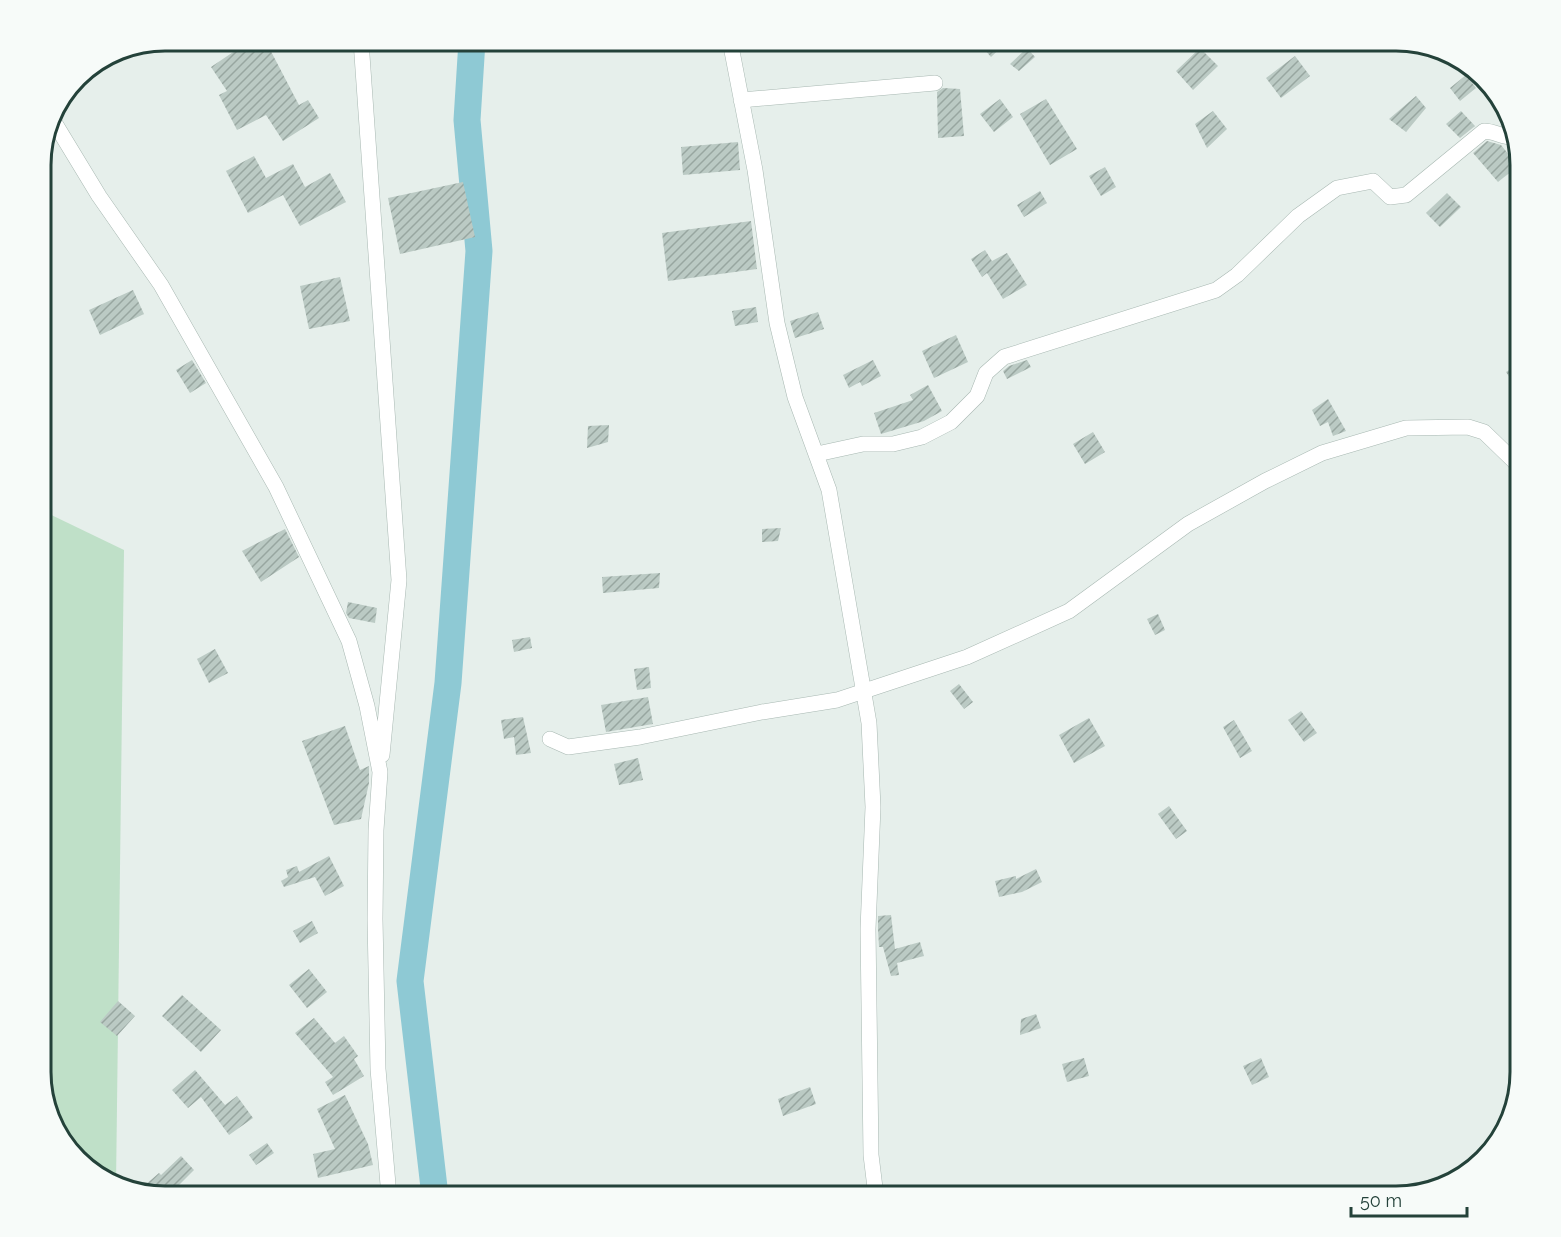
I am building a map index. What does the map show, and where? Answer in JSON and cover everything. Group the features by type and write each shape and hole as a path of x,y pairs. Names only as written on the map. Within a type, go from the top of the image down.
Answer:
{"street":[{"path":"362,51 399,580 376,831 375,930 378,1069 388,1186"},
{"path":"732,51 777,323 795,397 829,490 869,723 873,807 868,929 871,1155 875,1186"},
{"path":"741,100 935,83"},
{"path":"57,127 99,196 161,285 276,487 349,642 368,706 380,772"},
{"path":"817,454 863,444 893,444 922,437 951,422 977,396 986,374 1004,357 1216,290 1237,275 1298,216 1337,188 1373,181 1390,197 1406,195 1484,131 1495,131 1507,138"},
{"path":"550,739 568,747 640,737 762,712 837,700 864,693 967,657 1069,611 1188,524 1322,453 1406,428 1468,427 1484,432 1510,458"}],"green space":[{"path":"51,515 124,550 116,1175 101,1167 74,1142 60,1116 51,1080"}],"building":[{"path":"235,51 271,51 299,105 308,100 319,118 283,141 266,115 237,130 219,95 227,91 211,67"},
{"path":"986,51 997,51 991,57"},
{"path":"1024,51 1030,51 1035,57 1019,71 1010,64"},
{"path":"1197,51 1203,51 1218,66 1193,90 1176,71"},
{"path":"1295,56 1310,76 1281,98 1266,78"},
{"path":"1466,75 1476,88 1460,101 1450,88"},
{"path":"943,88 960,89 964,136 938,138 937,92"},
{"path":"1416,96 1426,108 1406,132 1389,119"},
{"path":"1000,99 1013,117 994,132 980,114"},
{"path":"1046,99 1077,149 1050,165 1020,114"},
{"path":"1213,111 1227,129 1207,148 1195,124"},
{"path":"1461,111 1475,126 1460,138 1446,124"},
{"path":"1487,141 1501,145 1510,156 1510,172 1498,182 1473,153"},
{"path":"738,142 740,170 683,175 681,147"},
{"path":"254,156 266,178 293,164 305,187 330,173 346,202 300,226 283,195 248,213 226,171"},
{"path":"1105,167 1116,187 1101,196 1089,176"},
{"path":"463,182 475,237 400,254 388,198"},
{"path":"1040,191 1047,203 1024,217 1017,205"},
{"path":"1447,193 1461,207 1440,227 1426,213"},
{"path":"751,221 757,269 668,281 662,233"},
{"path":"985,250 992,261 1007,253 1027,285 1003,299 987,273 982,277 971,259"},
{"path":"340,277 350,321 309,329 300,286"},
{"path":"133,290 144,314 100,335 89,310"},
{"path":"756,307 758,322 735,326 732,311"},
{"path":"818,312 824,329 795,338 790,321"},
{"path":"956,335 968,362 934,378 922,351"},
{"path":"192,360 206,383 190,393 176,370"},
{"path":"873,360 881,376 862,386 860,382 849,388 843,375"},
{"path":"1027,360 1031,367 1007,379 1003,371 1009,366"},
{"path":"928,385 942,411 924,421 881,434 874,413 913,400 910,395"},
{"path":"1328,399 1346,431 1333,436 1328,422 1320,426 1312,410"},
{"path":"609,425 608,442 587,448 588,426"},
{"path":"1093,432 1105,452 1085,464 1073,444"},
{"path":"781,528 778,541 762,542 762,529"},
{"path":"285,529 299,557 261,582 242,551"},
{"path":"660,573 659,588 603,593 602,577"},
{"path":"348,602 377,608 375,623 349,618 346,613"},
{"path":"1158,614 1165,630 1155,635 1147,619"},
{"path":"530,637 532,648 514,652 512,640"},
{"path":"215,649 228,673 209,683 197,659"},
{"path":"649,667 651,688 637,690 634,669"},
{"path":"959,684 973,702 964,709 950,691"},
{"path":"648,697 653,724 606,732 601,705"},
{"path":"1301,711 1317,733 1304,742 1288,720"},
{"path":"523,717 531,753 516,755 514,737 504,739 501,720"},
{"path":"1089,718 1105,746 1074,763 1059,735"},
{"path":"1234,720 1252,751 1240,758 1223,727"},
{"path":"345,726 360,770 369,766 369,783 361,819 334,825 302,741"},
{"path":"638,758 643,780 619,785 614,764"},
{"path":"1169,806 1187,831 1176,839 1158,814"},
{"path":"329,856 344,886 325,896 315,877 284,887 281,881 288,877 286,870 297,866 299,872"},
{"path":"1036,869 1042,882 1022,892 999,897 995,881 1016,876 1016,879"},
{"path":"891,915 895,949 920,942 924,956 897,963 899,975 891,976 883,947 879,947 878,916"},
{"path":"312,921 318,933 300,943 293,931"},
{"path":"309,969 327,992 307,1008 289,985"},
{"path":"182,995 221,1030 201,1052 162,1016"},
{"path":"118,1001 135,1016 117,1036 100,1022"},
{"path":"1036,1014 1041,1028 1020,1035 1021,1019"},
{"path":"314,1018 335,1043 344,1036 358,1056 354,1059 364,1076 333,1095 325,1082 333,1077 295,1033"},
{"path":"1084,1058 1089,1076 1067,1082 1062,1064"},
{"path":"1261,1058 1269,1077 1252,1085 1243,1066"},
{"path":"195,1070 225,1105 237,1096 253,1118 229,1135 201,1097 188,1108 172,1090"},
{"path":"810,1087 816,1104 783,1116 778,1099"},
{"path":"345,1095 368,1144 373,1165 318,1178 313,1154 335,1149 317,1109"},
{"path":"267,1143 274,1153 256,1165 249,1155"},
{"path":"181,1156 194,1170 178,1186 146,1184 159,1173 161,1175"}],"waterway":[{"path":"434,1186 410,981 448,683 479,251 467,120 471,51"}]}
